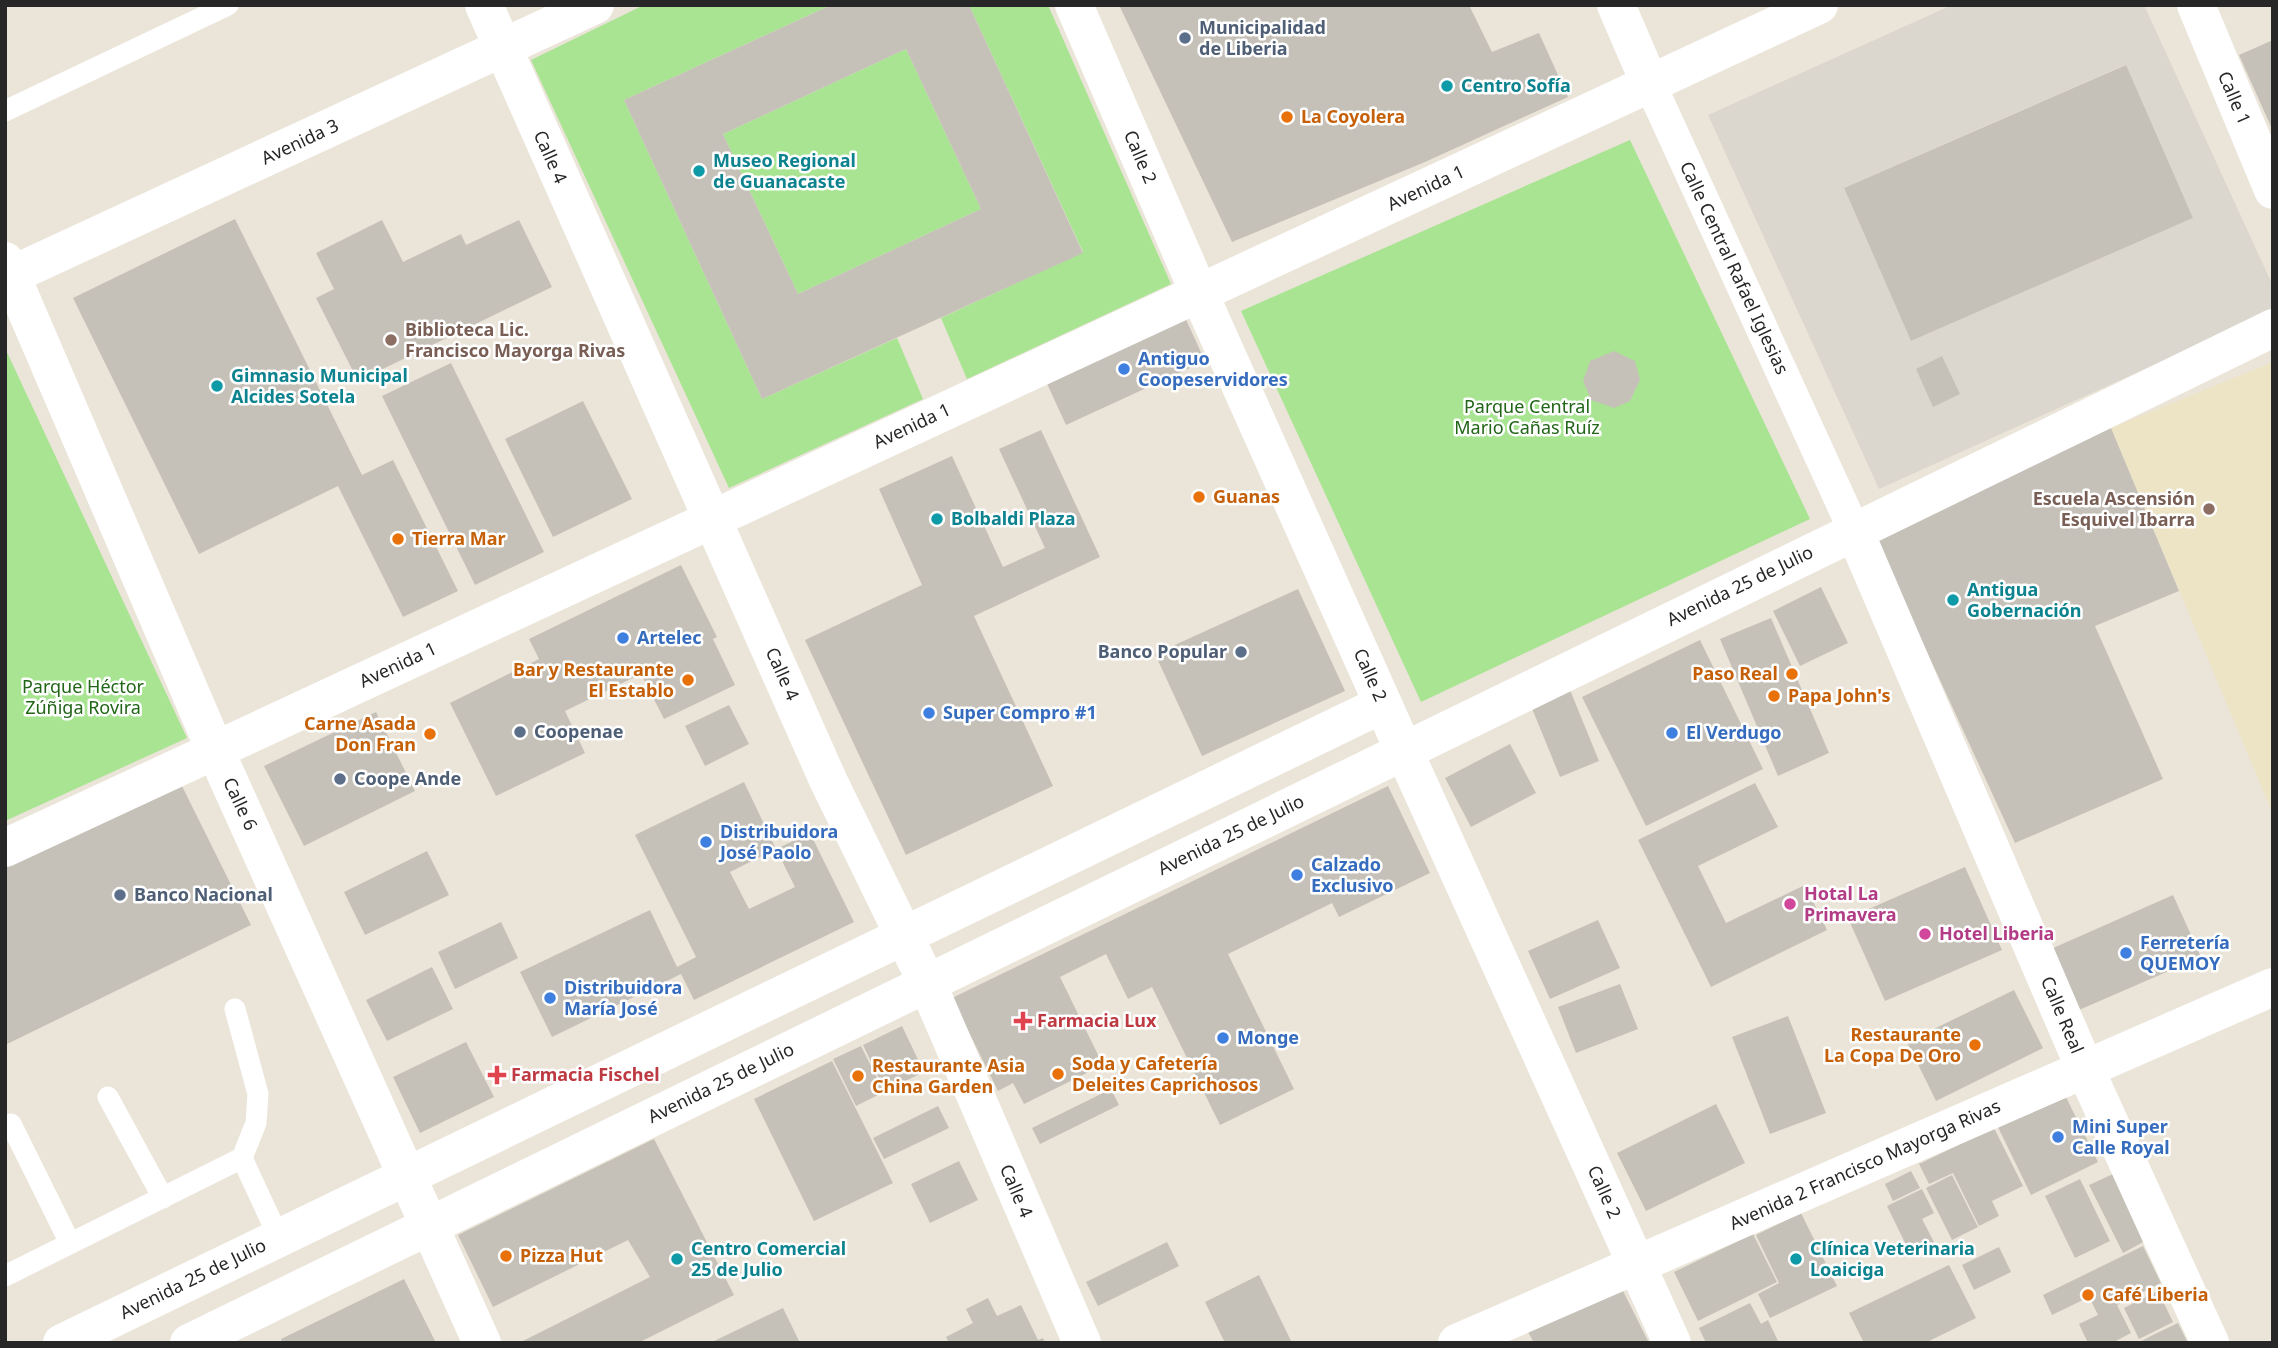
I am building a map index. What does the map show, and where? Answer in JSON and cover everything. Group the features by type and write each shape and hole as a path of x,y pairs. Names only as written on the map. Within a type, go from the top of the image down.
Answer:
{"street":[{"name":"Calle 4","path":"484,5 828,779 905,933 1082,1343"},
{"name":"Avenida 3","path":"7,271 595,5"},
{"name":"Calle 2","path":"1074,5 1199,293 1672,1343"},
{"name":"Calle Central Rafael Iglesias","path":"1616,5 1854,530"},
{"name":"Avenida 1","path":"5,848 1819,5"},
{"name":"Calle 1","path":"2196,5 2273,190"},
{"name":"Calle 6","path":"7,271 215,750 409,1174 482,1343"},
{"name":"Avenida 25 de Julio","path":"189,1343 2273,328"},
{"name":"Calle Real","path":"1854,530 2085,1069 2210,1343"},
{"name":"Avenida 25 de Julio","path":"62,1343 1383,704"},
{"name":"Avenida 2 Francisco Mayorga Rivas","path":"1457,1343 2273,987"}],"lane":[{"path":"5,111 228,5"},
{"path":"5,1276 242,1158 256,1123 258,1094 235,1009"},
{"path":"108,1097 163,1198"},
{"path":"10,1124 70,1243"},
{"path":"242,1158 279,1238"}],"shaded area":[{"path":"1952,5 2144,5 2273,286 2273,311 1879,489 1708,115","holes":["2125,65 2193,218 1911,341 1844,188"]},
{"name":"Escuela Ascensión Esquivel Ibarra","path":"2273,362 2273,814 2111,428"}],"green space":[{"path":"644,5 831,5 624,100 762,399 897,338 923,399 729,488 531,60"},
{"path":"969,5 1048,5 1171,284 967,379 941,318 1083,252"},
{"path":"906,49 981,209 798,294 723,134"},
{"name":"Parque Central Mario Cañas Ruíz","path":"1630,140 1810,519 1421,702 1241,311"},
{"name":"Parque Héctor Zúñiga Rovira","path":"5,348 187,738 5,821"}],"building":[{"name":"Museo Regional de Guanacaste","path":"831,5 969,5 1083,253 762,399 624,100","holes":["906,49 981,209 798,294 723,134"]},
{"path":"1119,5 1469,5 1492,52 1539,33 1568,97 1425,162 1232,242"},
{"path":"2273,40 2273,131 2239,55"},
{"path":"2126,65 2193,218 1911,341 1844,188"},
{"name":"Gimnasio Municipal Alcides Sotela","path":"235,219 362,475 393,460 458,591 403,617 338,486 199,554 73,298"},
{"name":"Biblioteca Lic. Francisco Mayorga Rivas","path":"382,220 403,262 461,234 466,245 519,220 552,287 358,381 316,298 334,289 316,253"},
{"name":"Antiguo Coopeservidores","path":"1183,313 1205,361 1066,425 1044,377"},
{"path":"1614,351 1635,361 1640,380 1630,401 1614,408 1591,400 1583,381 1590,361"},
{"path":"1942,356 1960,394 1933,407 1916,369"},
{"path":"451,363 544,552 475,585 382,396"},
{"path":"583,401 632,499 553,537 505,439"},
{"path":"2111,428 2179,591 2095,626 2163,779 2015,843 1875,539"},
{"name":"Super Compro #1","path":"1041,430 1100,557 974,616 1053,786 906,855 805,640 922,585 879,489 952,456 1003,567 1045,548 999,449"},
{"path":"681,565 717,637 713,639 735,685 664,719 641,674 565,711 585,753 496,796 450,703 539,659 529,639"},
{"path":"1821,587 1848,643 1800,666 1773,611"},
{"name":"Banco Popular","path":"1298,589 1345,691 1202,756 1155,654"},
{"name":"Papa John's","path":"1771,618 1829,753 1778,776 1720,639"},
{"name":"El Verdugo","path":"1700,640 1763,769 1646,826 1582,697"},
{"path":"1570,690 1599,761 1560,777 1531,706"},
{"path":"729,705 749,744 705,766 685,726"},
{"name":"Coope Ande","path":"376,712 415,791 304,846 264,766"},
{"path":"1510,744 1536,793 1471,827 1445,778"},
{"name":"Banco Nacional","path":"179,780 251,925 5,1045 5,864"},
{"path":"744,782 776,849 810,833 854,922 694,1000 681,974 552,1037 520,972 650,910 677,967 696,957 635,835","holes":["776,849 795,887 749,909 730,872"]},
{"name":"Hotal La Primavera","path":"1755,783 1778,827 1698,866 1726,923 1805,885 1827,930 1711,987 1638,840"},
{"path":"1388,786 1430,873 1339,917 1332,903 1228,954 1294,1089 1220,1125 1152,987 1128,999 1106,954 1060,977 1103,1065 1024,1104 1013,1083 998,1091 952,998"},
{"path":"427,851 449,895 365,935 344,892"},
{"name":"Hotel Liberia","path":"1965,867 2002,950 1885,1001 1848,918"},
{"name":"Ferretería QUEMOY","path":"2173,895 2201,957 2079,1010 2051,949"},
{"path":"1598,920 1620,968 1550,999 1528,951"},
{"path":"501,922 518,958 455,989 438,952"},
{"path":"432,967 453,1009 387,1041 366,1000"},
{"path":"1620,984 1638,1029 1576,1053 1558,1007"},
{"name":"Restaurante La Copa De Oro","path":"2014,990 2043,1048 1936,1101 1907,1042"},
{"path":"1788,1016 1826,1113 1770,1134 1732,1037"},
{"path":"902,1026 924,1072 885,1091 863,1045"},
{"path":"466,1042 494,1097 420,1133 393,1077"},
{"name":"Restaurante Asia China Garden","path":"861,1046 884,1092 856,1106 833,1059"},
{"path":"832,1061 893,1183 814,1221 754,1099"},
{"path":"1111,1089 1119,1105 1040,1144 1032,1128"},
{"name":"Mini Super Calle Royal","path":"2063,1091 2098,1162 2031,1195 1996,1123"},
{"path":"1716,1104 1745,1163 1646,1211 1617,1153"},
{"path":"938,1106 949,1128 884,1159 873,1138"},
{"path":"1994,1128 2023,1186 1992,1201 1999,1216 1979,1226 1953,1173 1929,1184 1919,1164"},
{"path":"654,1139 734,1295 638,1343 519,1343 650,1277 628,1240 493,1307 458,1235"},
{"path":"959,1161 978,1200 930,1223 911,1184"},
{"path":"1911,1171 1920,1188 1893,1201 1885,1184"},
{"path":"2113,1174 2145,1241 2123,1253 2089,1185"},
{"path":"1952,1175 1978,1227 1952,1240 1926,1188"},
{"path":"2080,1179 2110,1241 2075,1258 2045,1196"},
{"path":"1922,1189 1934,1213 1922,1219 1934,1242 1910,1253 1887,1206"},
{"name":"Clínica Veterinaria Loaiciga","path":"1801,1213 1837,1286 1770,1318 1758,1294 1779,1283 1756,1235"},
{"path":"1753,1234 1777,1282 1698,1321 1674,1272"},
{"path":"1167,1242 1179,1266 1098,1306 1086,1282"},
{"path":"2143,1246 2161,1283 2117,1305 2131,1333 2112,1343 2088,1343 2079,1324 2098,1315 2089,1297 2052,1315 2043,1295"},
{"path":"1999,1247 2011,1272 1974,1290 1962,1265"},
{"path":"1949,1265 1976,1318 1925,1343 1864,1343 1849,1313"},
{"path":"1259,1275 1292,1343 1225,1343 1205,1302"},
{"path":"404,1279 436,1343 282,1343 281,1339"},
{"path":"1621,1287 1649,1343 1534,1343 1528,1332"},
{"path":"2158,1291 2173,1322 2139,1339 2124,1308"},
{"path":"988,1298 997,1316 1021,1305 1038,1340 1043,1338 1045,1343 949,1343 946,1337 973,1323 966,1309"},
{"path":"1750,1303 1761,1324 1768,1320 1779,1343 1706,1343 1699,1328"},
{"path":"783,1308 800,1343 710,1343"},
{"path":"2178,1323 2188,1343 2138,1343 2149,1337"}],"place":[{"name":"Municipalidad de Liberia","path":"1185,38"},
{"name":"Centro Sofía","path":"1447,86"},
{"name":"La Coyolera","path":"1287,117"},
{"name":"Museo Regional de Guanacaste","path":"699,171"},
{"name":"Biblioteca Lic. Francisco Mayorga Rivas","path":"391,340"},
{"name":"Antiguo Coopeservidores","path":"1124,369"},
{"name":"Gimnasio Municipal Alcides Sotela","path":"217,386"},
{"name":"Guanas","path":"1199,497"},
{"name":"Escuela Ascensión Esquivel Ibarra","path":"2209,509"},
{"name":"Bolbaldi Plaza","path":"937,519"},
{"name":"Tierra Mar","path":"398,539"},
{"name":"Antigua Gobernación","path":"1953,600"},
{"name":"Artelec","path":"623,638"},
{"name":"Banco Popular","path":"1241,652"},
{"name":"Paso Real","path":"1792,674"},
{"name":"Bar y Restaurante El Establo","path":"688,680"},
{"name":"Papa John's","path":"1774,696"},
{"name":"Super Compro #1","path":"929,713"},
{"name":"Coopenae","path":"520,732"},
{"name":"El Verdugo","path":"1672,733"},
{"name":"Carne Asada Don Fran","path":"430,734"},
{"name":"Coope Ande","path":"340,779"},
{"name":"Distribuidora José Paolo","path":"706,842"},
{"name":"Calzado Exclusivo","path":"1297,875"},
{"name":"Banco Nacional","path":"120,895"},
{"name":"Hotal La Primavera","path":"1790,904"},
{"name":"Hotel Liberia","path":"1925,934"},
{"name":"Ferretería QUEMOY","path":"2126,953"},
{"name":"Distribuidora María José","path":"550,998"},
{"name":"Farmacia Lux","path":"1023,1021"},
{"name":"Monge","path":"1223,1038"},
{"name":"Restaurante La Copa De Oro","path":"1975,1045"},
{"name":"Soda y Cafetería Deleites Caprichosos","path":"1058,1074"},
{"name":"Farmacia Fischel","path":"497,1075"},
{"name":"Restaurante Asia China Garden","path":"858,1076"},
{"name":"Mini Super Calle Royal","path":"2058,1137"},
{"name":"Pizza Hut","path":"506,1256"},
{"name":"Centro Comercial 25 de Julio","path":"677,1259"},
{"name":"Clínica Veterinaria Loaiciga","path":"1796,1259"},
{"name":"Café Liberia","path":"2088,1295"}]}
